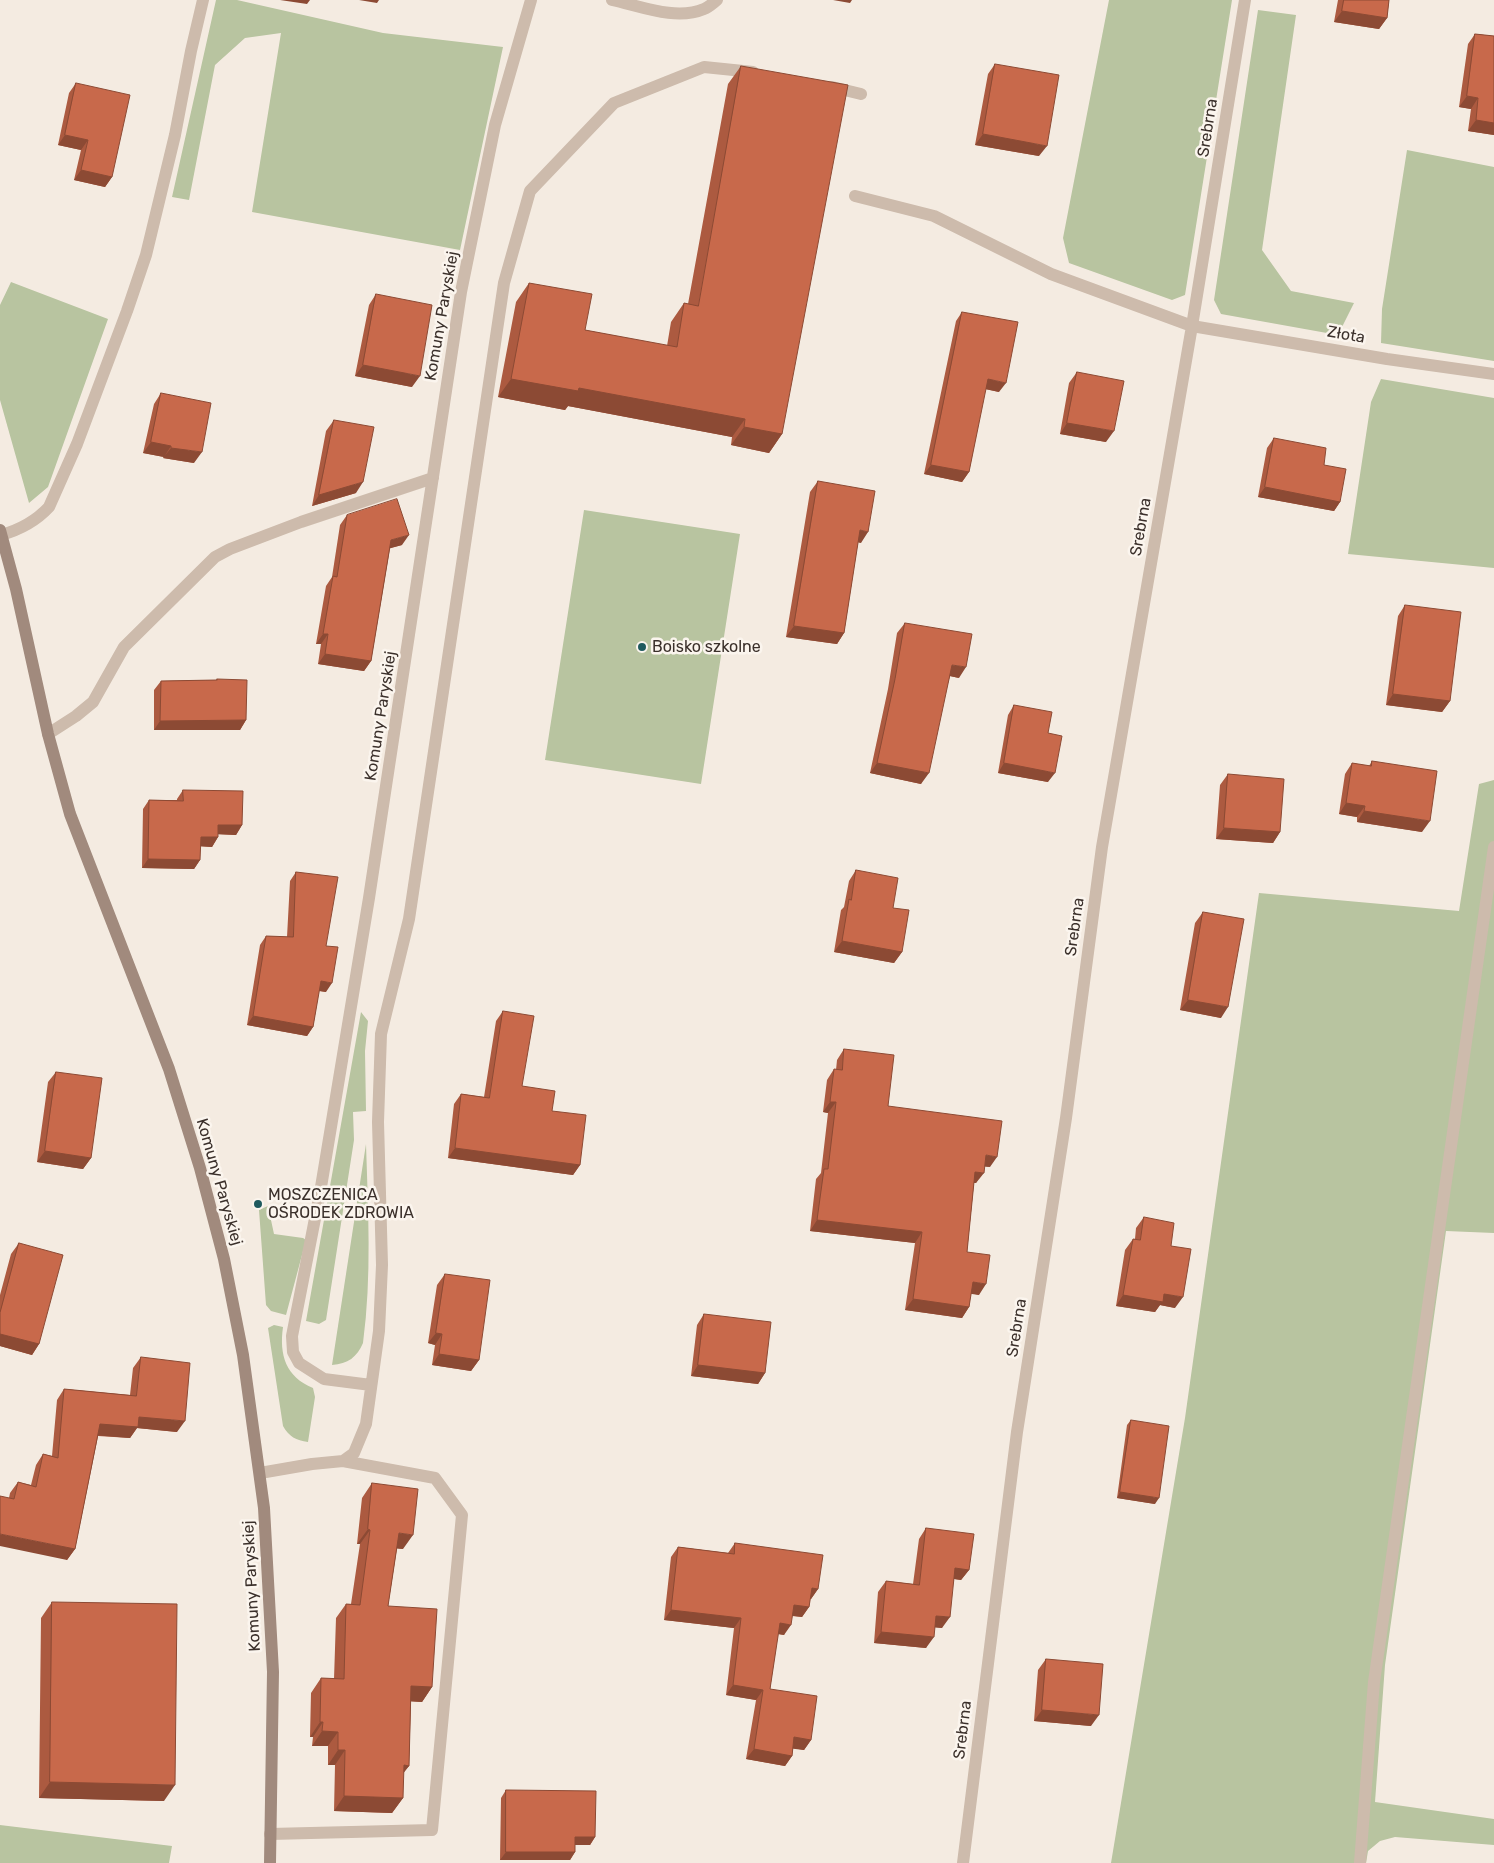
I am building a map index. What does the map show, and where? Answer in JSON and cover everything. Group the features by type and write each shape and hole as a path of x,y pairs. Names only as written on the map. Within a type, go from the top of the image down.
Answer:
{"street":[{"name":"Komuny Paryskiej","path":"203,0 191,51 176,135 146,255 77,444 49,508 16,531 1,532 29,643 48,734 70,814 169,1069 200,1168 224,1259 242,1346 260,1473 266,1534 273,1672 270,1863"},
{"name":"Komuny Paryskiej","path":"371,1385 324,1379 299,1363 293,1352 292,1336 320,1193 370,898 461,292 495,125 532,0"},
{"path":"612,0 666,12 686,14 705,9 717,0"},
{"name":"Srebrna","path":"962,1863 1017,1432 1066,1118 1102,847 1192,326 1245,0"},
{"path":"343,1461 354,1453 366,1424 379,1331 382,1265 378,1122 381,1034 408,919 504,283 530,191 614,103 704,67 767,74"},
{"path":"823,84 861,94"},
{"name":"Złota","path":"855,196 934,216 1051,274 1192,326 1387,359 1494,374"},
{"path":"48,734 94,702 124,647 215,557 230,549 301,522 433,478"},
{"path":"1360,1863 1374,1682 1494,847"},
{"path":"260,1473 343,1461 435,1478 462,1515 432,1830 270,1834"}],"green space":[{"path":"216,0 237,0 383,33 503,47 460,250 252,212 281,33 245,38 215,65 189,200 172,197"},
{"path":"1109,0 1232,0 1185,295 1172,300 1069,263 1063,238"},
{"path":"1258,10 1296,15 1262,250 1291,291 1354,303 1338,335 1221,314 1214,300"},
{"path":"1407,150 1494,167 1494,361 1381,343 1382,309"},
{"path":"11,282 108,319 48,487 29,503 0,400 0,305"},
{"path":"1381,379 1494,398 1494,568 1348,554 1371,402"},
{"name":"Boisko szkolne","path":"584,510 740,534 701,784 545,760"},
{"path":"1494,780 1494,1233 1446,1231 1385,1665 1375,1802 1494,1819 1494,1845 1395,1837 1380,1841 1368,1851 1366,1863 1111,1863 1185,1418 1259,893 1459,911 1479,784"},
{"path":"361,1012 368,1021 365,1051 366,1111 353,1112 354,1140 326,1320 319,1324 306,1321"},
{"path":"366,1144 368,1293 363,1343 351,1359 332,1365"},
{"path":"268,1206 274,1234 306,1240 286,1315 271,1311 266,1305 259,1210"},
{"path":"274,1325 283,1327 282,1347 286,1364 296,1378 313,1388 315,1397 308,1442 293,1437 283,1426 268,1328"},
{"path":"0,1825 172,1846 169,1863 0,1863"}],"building":[{"path":"1344,0 1389,0 1387,18 1342,11"},
{"path":"1475,34 1494,36 1494,123 1476,120 1478,98 1467,96"},
{"path":"995,64 1059,75 1047,146 983,134"},
{"path":"741,66 848,85 782,434 744,427 745,419 579,388 578,391 511,379 529,283 592,294 585,330 677,347 684,303 698,306"},
{"path":"76,83 130,95 112,177 81,170 88,140 65,135"},
{"path":"376,294 432,305 420,376 363,365"},
{"path":"962,312 1018,322 1006,383 988,379 969,472 931,465"},
{"path":"1077,372 1124,381 1114,431 1067,423"},
{"path":"161,393 211,403 202,452 171,448 171,446 151,442"},
{"path":"334,420 374,427 363,482 319,495"},
{"path":"1274,438 1326,448 1324,465 1346,469 1340,502 1265,487"},
{"path":"818,481 875,491 868,532 860,530 844,633 794,626"},
{"path":"397,499 409,535 391,540 371,661 325,654 328,634 323,634 333,576 337,577 347,515"},
{"path":"1405,605 1461,612 1450,701 1393,694"},
{"path":"905,623 972,634 966,667 952,665 929,773 877,763"},
{"path":"247,680 246,720 160,721 161,681"},
{"path":"1014,705 1052,712 1048,733 1062,736 1055,773 1004,763"},
{"path":"1372,761 1437,771 1430,821 1364,811 1365,806 1346,803 1352,763 1371,766"},
{"path":"1228,774 1284,779 1280,832 1224,828"},
{"path":"183,790 243,791 242,825 218,825 218,837 201,837 200,860 148,859 149,800 183,801"},
{"path":"856,870 898,878 893,908 909,910 902,952 842,941"},
{"path":"296,872 338,877 326,946 338,947 332,983 321,981 313,1027 253,1016 266,936 293,937"},
{"path":"1203,912 1244,919 1228,1007 1188,1000"},
{"path":"503,1011 534,1016 522,1086 555,1091 552,1111 586,1115 580,1165 455,1148 461,1094 489,1098"},
{"path":"844,1049 894,1055 888,1106 1002,1121 997,1157 986,1155 984,1173 975,1172 967,1252 990,1255 986,1284 973,1282 969,1307 913,1299 922,1232 817,1220 824,1169 828,1169 836,1102 830,1102 834,1069 842,1070"},
{"path":"56,1072 102,1078 91,1158 45,1151"},
{"path":"1144,1217 1174,1223 1171,1246 1191,1249 1183,1297 1164,1294 1163,1302 1123,1295 1133,1239 1140,1240"},
{"path":"19,1243 63,1255 39,1344 0,1334 0,1313"},
{"path":"445,1274 490,1280 479,1360 439,1354 442,1334 436,1333"},
{"path":"704,1314 771,1322 765,1373 698,1365"},
{"path":"141,1357 190,1363 185,1421 139,1417 138,1427 100,1424 75,1549 0,1534 0,1496 14,1499 18,1482 36,1487 43,1454 58,1458 64,1389 136,1396"},
{"path":"1131,1420 1169,1426 1159,1498 1120,1492"},
{"path":"372,1483 418,1489 413,1535 399,1533 388,1606 437,1609 432,1687 411,1686 409,1766 404,1765 403,1798 344,1796 345,1750 338,1750 338,1732 322,1731 323,1722 320,1722 321,1678 344,1679 346,1604 360,1605 370,1530 368,1529"},
{"path":"926,1528 974,1534 969,1570 955,1568 950,1617 936,1616 934,1637 881,1632 886,1581 919,1585"},
{"path":"735,1543 823,1555 818,1589 812,1588 809,1607 794,1605 791,1625 780,1623 770,1689 817,1696 811,1740 794,1737 792,1756 754,1749 763,1690 733,1685 741,1618 671,1610 678,1547 734,1554"},
{"path":"52,1602 177,1604 175,1785 50,1782"},
{"path":"1046,1659 1103,1664 1099,1715 1042,1710"},
{"path":"506,1790 596,1791 595,1837 575,1837 575,1852 506,1852"}],"place":[{"name":"Boisko szkolne","path":"642,647"},
{"name":"MOSZCZENICA OŚRODEK ZDROWIA","path":"258,1204"}]}
